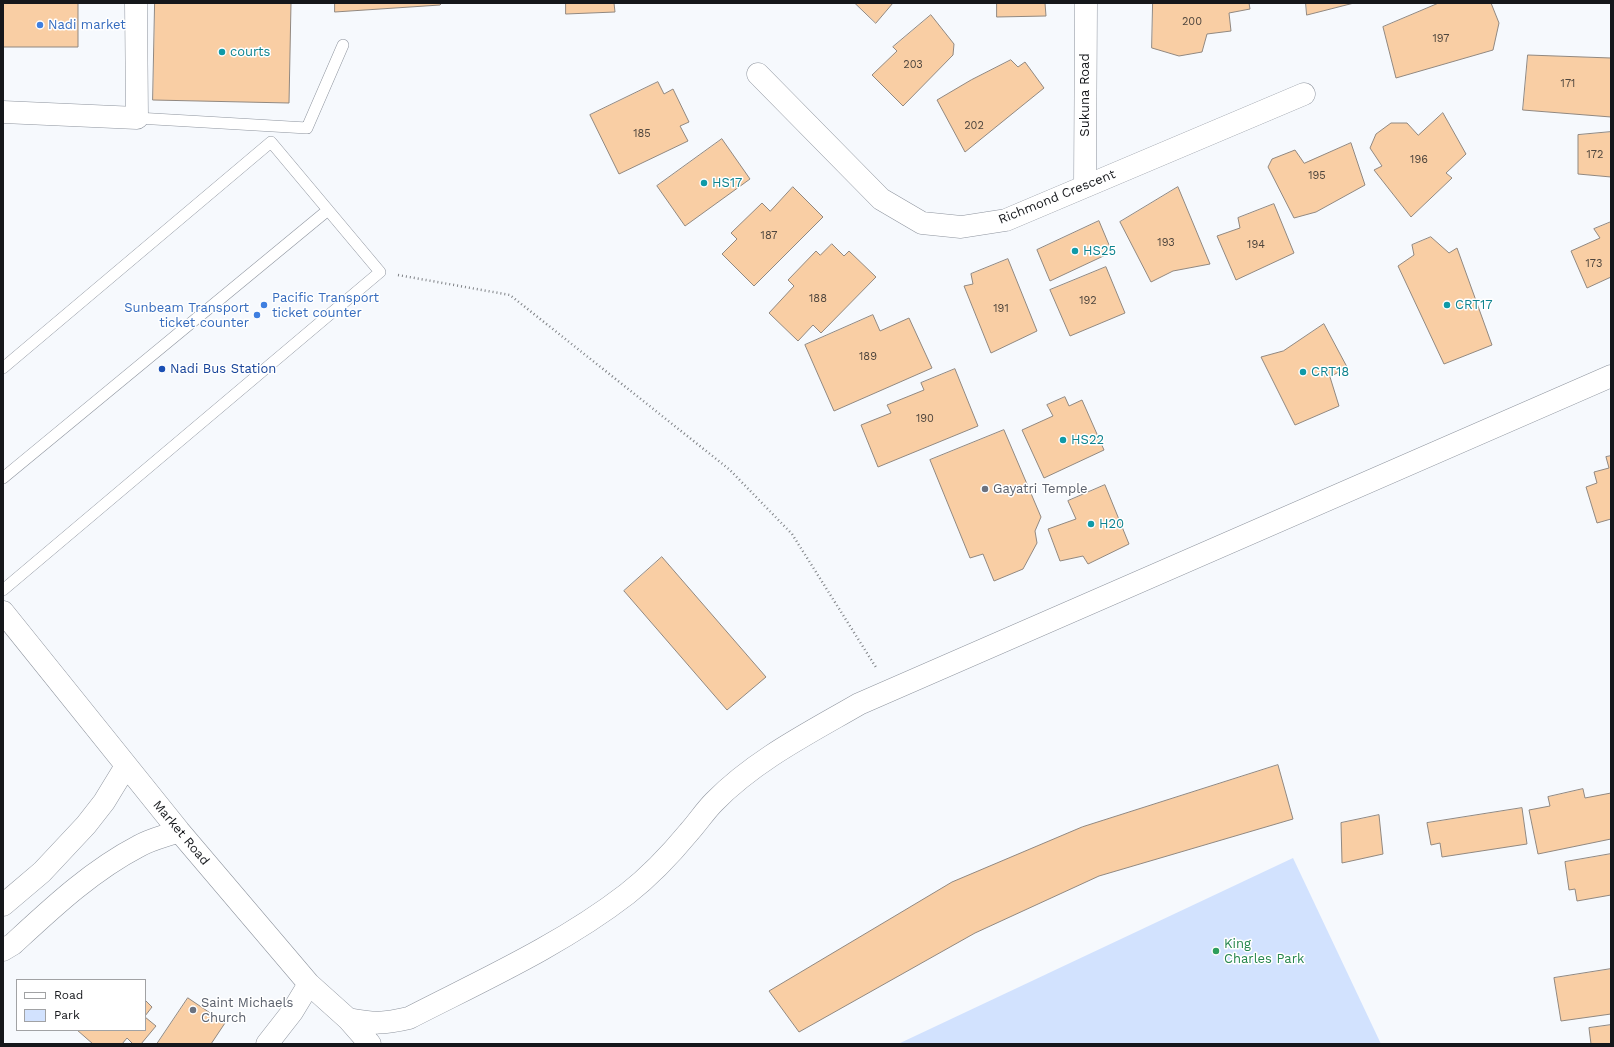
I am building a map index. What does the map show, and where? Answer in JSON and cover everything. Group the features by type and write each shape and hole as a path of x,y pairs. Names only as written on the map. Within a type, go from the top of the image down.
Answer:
{"main road":[{"path":"3,112 137,118 136,3"},
{"name":"Sukuna Road","path":"1085,186 1086,3"},
{"name":"Richmond Crescent","path":"758,74 881,199 922,223 961,228 1006,220 1304,94"},
{"path":"348,1019 370,1023 388,1022 409,1018 533,955 591,920 653,873 713,802 736,781 759,764 859,704 1611,376"},
{"name":"Market Road","path":"3,612 179,831 309,984 348,1019 370,1044"},
{"path":"3,905 42,872 86,825 104,802 126,766"},
{"path":"3,950 13,944 64,896 111,862 140,845 179,831"},
{"path":"267,1044 292,1012 309,984"}],"lane":[{"path":"137,118 307,128 343,45"},
{"path":"3,368 272,142 380,272 3,590"},
{"path":"3,478 328,210"}],"path":[{"path":"380,272 510,295 730,470 792,534 891,690"}],"green space":[{"name":"King Charles Park","path":"1293,858 1381,1044 898,1044"}],"building":[{"name":"Nadi market","path":"3,3 78,3 78,47 3,47"},
{"name":"courts","path":"155,3 291,3 289,103 153,100"},
{"path":"335,3 442,3 440,5 335,12"},
{"path":"566,3 614,3 615,12 566,14"},
{"path":"855,3 893,3 876,23"},
{"path":"997,3 1045,3 1046,16 997,17"},
{"path":"1153,3 1249,3 1250,9 1229,13 1231,31 1207,34 1202,52 1179,56 1152,48"},
{"path":"1306,3 1354,3 1307,15"},
{"path":"1439,3 1491,3 1499,23 1493,50 1396,78 1383,27"},
{"path":"931,15 954,44 953,55 903,106 872,75 897,51 893,47"},
{"path":"1528,55 1611,58 1611,117 1523,110"},
{"path":"1011,60 1018,67 1025,62 1044,88 965,152 937,100 971,80"},
{"path":"658,82 664,94 673,89 689,122 680,126 688,141 619,174 590,115"},
{"path":"1443,113 1466,154 1446,173 1452,178 1411,217 1374,170 1382,166 1370,148 1376,134 1391,123 1407,123 1418,135"},
{"path":"1611,132 1611,177 1578,174 1578,135"},
{"name":"HS17","path":"722,139 750,179 685,226 657,186"},
{"path":"1351,143 1365,185 1316,212 1294,218 1268,167 1272,159 1295,150 1304,163"},
{"path":"793,187 823,217 754,286 722,254 737,239 731,233 762,203 770,211"},
{"path":"1178,187 1210,264 1173,271 1151,282 1120,222"},
{"path":"1274,204 1294,253 1236,280 1217,236 1240,228 1238,218"},
{"name":"HS25","path":"1099,221 1112,252 1050,281 1037,250"},
{"path":"1611,222 1611,277 1587,288 1571,251 1600,238 1594,229"},
{"name":"CRT17","path":"1431,237 1449,253 1457,248 1492,345 1444,364 1398,266 1414,255 1412,245"},
{"path":"832,244 844,256 849,251 876,277 821,333 813,325 798,341 769,313 794,286 788,280 816,251 820,255"},
{"path":"1008,259 1037,331 991,353 964,286 973,284 971,274"},
{"path":"1106,267 1125,313 1070,336 1050,290"},
{"path":"873,315 880,331 909,318 932,368 834,411 805,345"},
{"name":"CRT18","path":"1324,324 1347,367 1330,377 1339,406 1295,425 1261,357 1283,351"},
{"path":"955,369 978,426 878,467 861,425 891,413 887,405 924,390 921,383"},
{"name":"HS22","path":"1065,397 1069,406 1082,400 1104,450 1044,478 1022,430 1053,416 1047,405"},
{"name":"Gayatri Temple","path":"1004,430 1041,517 1035,531 1037,543 1023,569 994,581 983,554 970,558 930,460"},
{"path":"1611,456 1611,519 1597,523 1586,487 1597,483 1594,472 1609,468 1606,457"},
{"name":"H20","path":"1105,485 1129,544 1088,564 1083,556 1060,561 1048,529 1076,519 1068,501"},
{"path":"662,557 766,677 727,710 624,591"},
{"path":"1278,765 1293,819 1099,876 975,933 799,1032 769,991 952,882 1082,827"},
{"path":"1583,789 1585,798 1611,793 1611,839 1538,854 1529,810 1550,806 1548,797"},
{"path":"1522,808 1527,844 1442,857 1440,843 1431,845 1427,823"},
{"path":"1379,815 1383,854 1342,863 1341,823"},
{"path":"1611,854 1611,895 1577,901 1575,889 1569,890 1565,862"},
{"path":"1611,969 1611,1014 1561,1021 1554,978"},
{"name":"Saint Michaels Church","path":"188,998 225,1023 211,1044 157,1044"},
{"path":"146,1001 152,1007 146,1015"},
{"path":"146,1018 156,1026 141,1044 133,1044 127,1038 122,1044 93,1044 78,1031 146,1031"},
{"path":"1611,1025 1611,1044 1591,1044 1589,1028"}],"place":[{"name":"Nadi market","path":"40,25"},
{"name":"courts","path":"222,52"},
{"name":"HS17","path":"704,183"},
{"name":"HS25","path":"1075,251"},
{"name":"Pacific Transport ticket counter","path":"264,305"},
{"name":"CRT17","path":"1447,305"},
{"name":"Sunbeam Transport ticket counter","path":"257,315"},
{"name":"Nadi Bus Station","path":"162,369"},
{"name":"CRT18","path":"1303,372"},
{"name":"HS22","path":"1063,440"},
{"name":"Gayatri Temple","path":"985,489"},
{"name":"H20","path":"1091,524"},
{"name":"King Charles Park","path":"1216,951"},
{"name":"Saint Michaels Church","path":"193,1010"}]}
